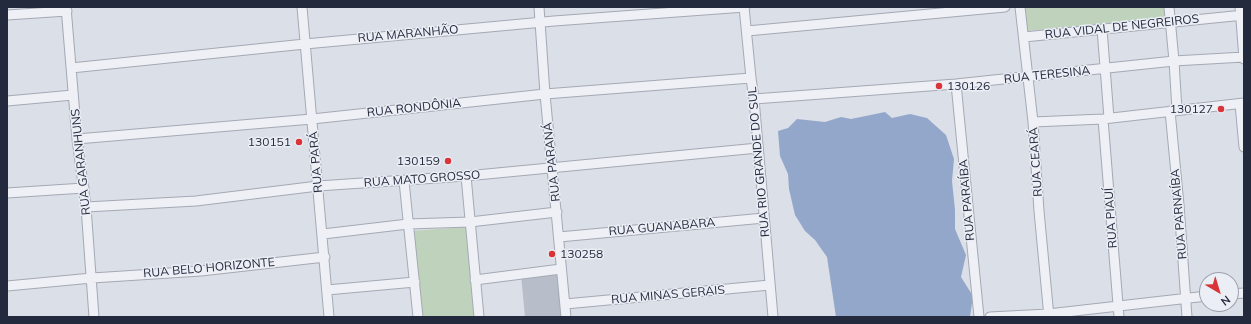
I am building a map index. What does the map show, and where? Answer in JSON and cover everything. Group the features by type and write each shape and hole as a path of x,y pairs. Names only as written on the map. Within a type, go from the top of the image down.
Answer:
{"street":[{"name":"RUA PARÁ","path":"302,7 323,234 329,317"},
{"name":"RUA PARANÁ","path":"539,7 545,94 566,317"},
{"name":"RUA MARANHÃO","path":"71,68 540,22 745,7"},
{"name":"RUA RIO GRANDE DO SUL","path":"745,7 773,317"},
{"path":"747,31 1004,7"},
{"name":"RUA CEARÁ","path":"1020,7 1033,122 1048,316"},
{"name":"RUA PARNAÍBA","path":"1169,7 1174,61 1173,111 1187,317"},
{"path":"7,15 67,9"},
{"name":"RUA GARANHUNS","path":"67,9 77,139 86,207 94,317"},
{"path":"1241,12 1244,58"},
{"name":"RUA VIDAL DE NEGREIROS","path":"1024,37 1170,22 1241,12"},
{"name":"RUA PIAUÍ","path":"1102,29 1106,69 1106,118 1119,317"},
{"name":"RUA TERESINA","path":"754,100 956,84 1174,61 1244,58"},
{"name":"RUA RONDÔNIA","path":"77,139 312,119 545,94 751,78"},
{"name":"RUA PARAÍBA","path":"956,84 979,317"},
{"path":"7,101 74,94"},
{"path":"1033,122 1106,118 1242,103 1244,147"},
{"name":"RUA MATO GROSSO","path":"86,207 196,201 318,186 466,176 758,148"},
{"path":"466,176 478,317"},
{"path":"404,181 418,317"},
{"path":"7,193 84,188"},
{"path":"323,234 408,224 470,222 557,212"},
{"name":"RUA GUANABARA","path":"559,237 764,218"},
{"name":"RUA BELO HORIZONTE","path":"7,286 92,278 201,271 325,257"},
{"path":"475,280 561,269"},
{"path":"327,290 415,282"},
{"name":"RUA MINAS GERAIS","path":"565,304 770,285"},
{"path":"990,317 1048,316 1199,297"}],"green space":[{"path":"1023,7 1165,7 1166,18 1026,31"},
{"path":"467,227 475,317 417,317 410,231"}],"water":[{"path":"885,112 892,118 910,114 927,118 946,135 954,159 952,181 955,229 966,255 961,277 973,296 970,317 836,317 827,257 815,240 805,231 795,215 789,189 788,174 780,156 778,131 788,128 797,119 825,122 841,117 851,119"}],"building":[{"path":"558,271 562,317 525,317 521,275"}],"place":[{"name":"130126","path":"939,86"},
{"name":"130127","path":"1221,109"},
{"name":"130151","path":"299,142"},
{"name":"130159","path":"448,161"},
{"name":"130258","path":"552,254"}]}
